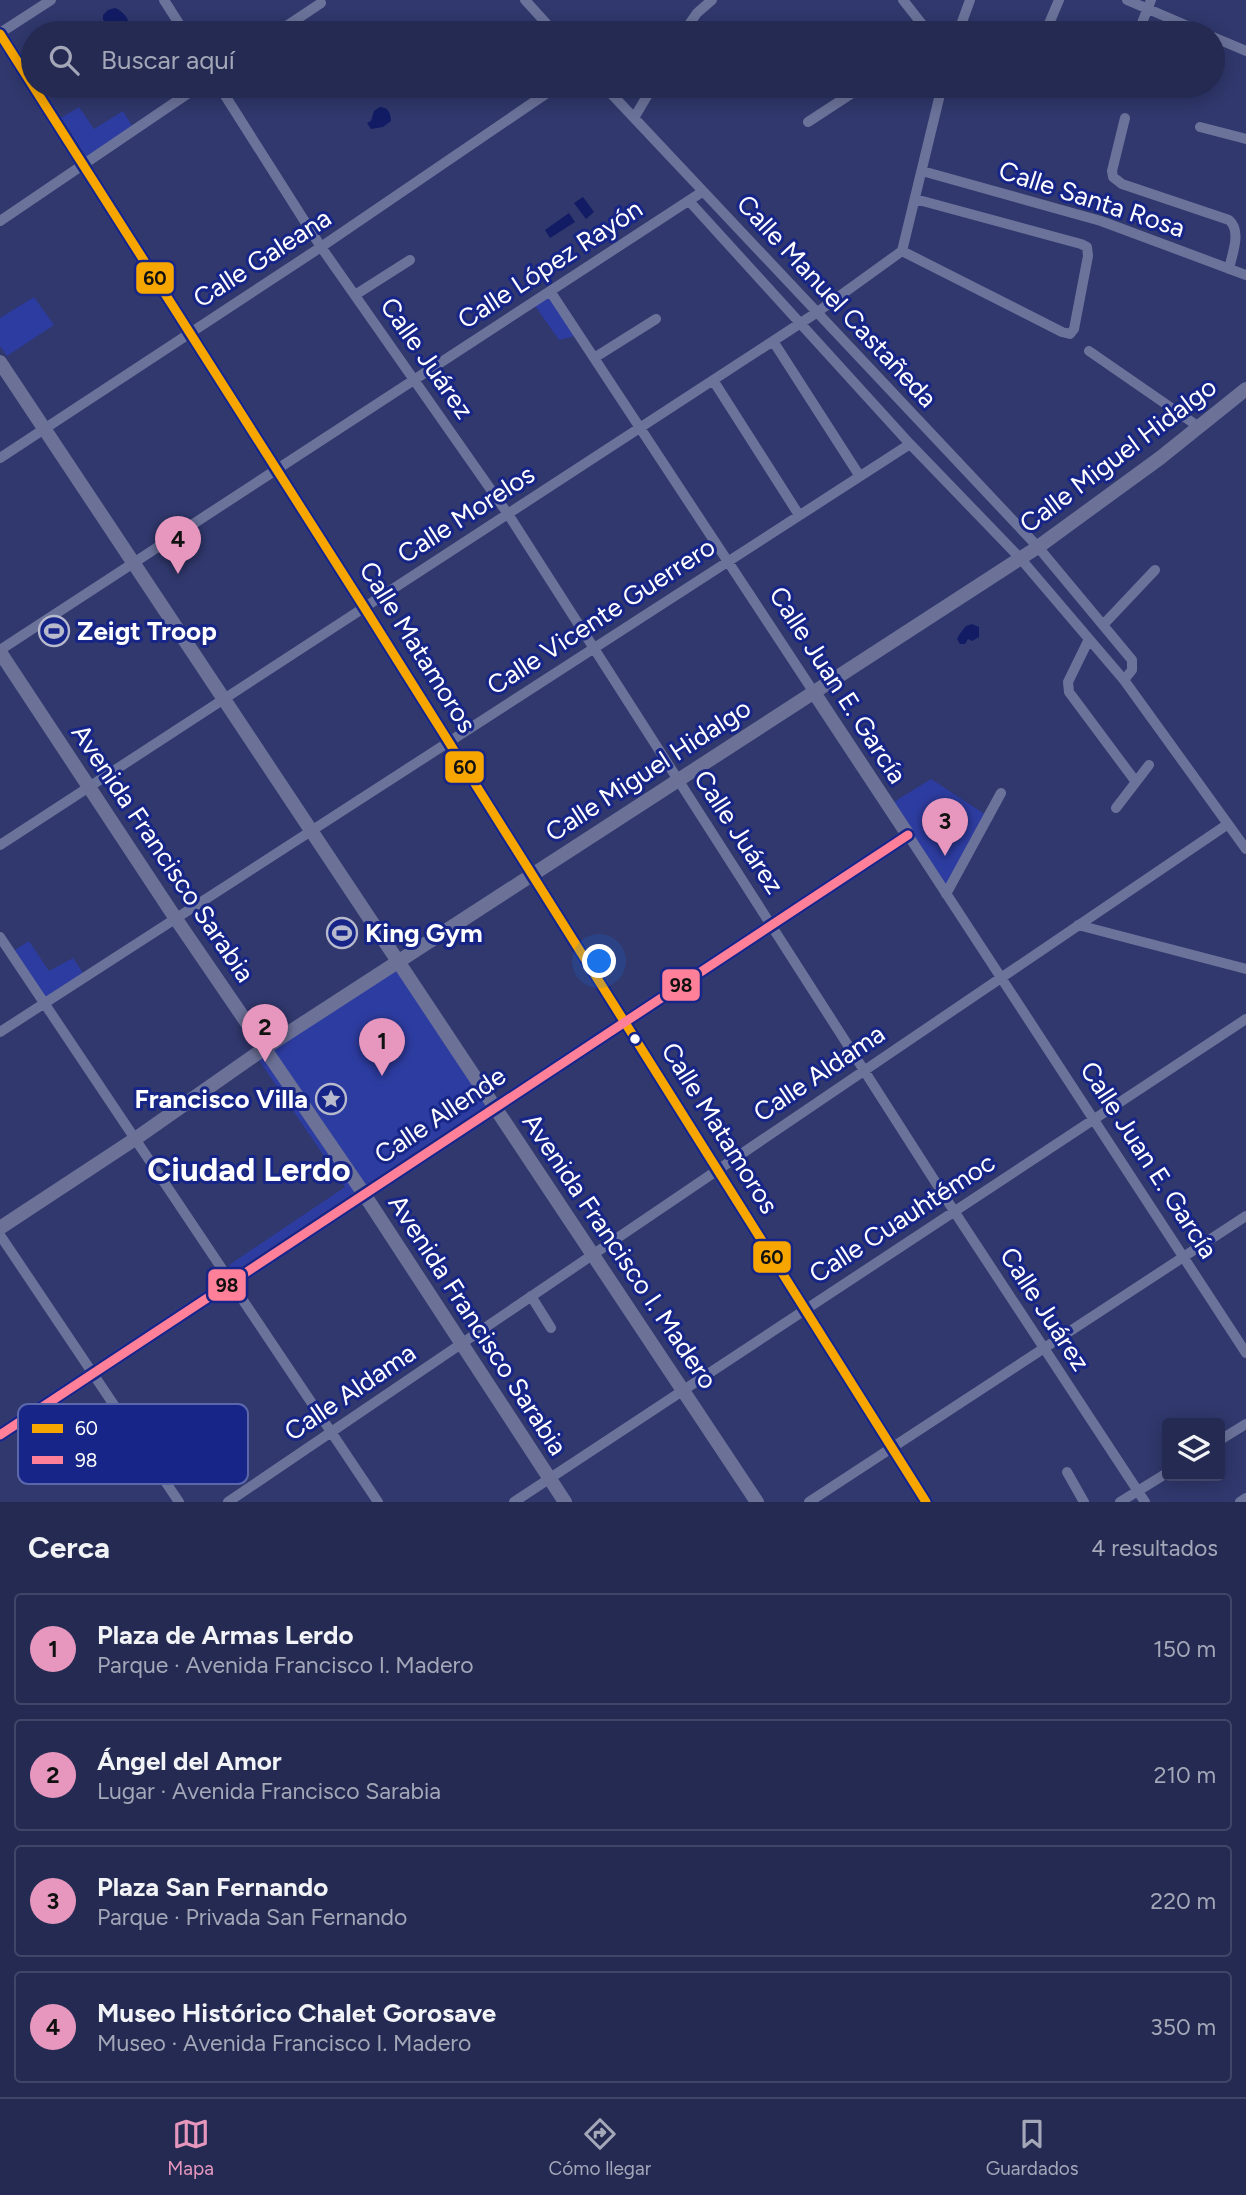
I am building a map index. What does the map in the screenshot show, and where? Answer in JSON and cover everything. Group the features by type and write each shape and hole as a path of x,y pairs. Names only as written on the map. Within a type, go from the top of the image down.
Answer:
{"main road":[{"name":"Calle Matamoros","path":"0,34 21,67"},
{"name":"Calle Matamoros","path":"41,98 449,741 926,1502"},
{"name":"Avenida Francisco I. Madero","path":"0,362 757,1502"},
{"name":"Calle Miguel Hidalgo","path":"0,1228 135,1139 265,1048 1038,547 1242,396"},
{"name":"Avenida Francisco Sarabia","path":"0,651 176,919 364,1194 565,1502"},
{"name":"Calle Juan E. García","path":"813,691 908,835"},
{"name":"Calle Allende","path":"47,1404 908,835"},
{"name":"Calle Allende","path":"0,1435 18,1423"}],"street":[{"path":"0,34 51,0"},
{"path":"164,0 177,21"},
{"path":"525,0 544,21"},
{"path":"691,21 712,0"},
{"path":"903,0 920,21"},
{"path":"962,21 970,0"},
{"path":"1050,21 1059,0"},
{"path":"1127,0 1150,4 1182,21"},
{"path":"294,21 321,3"},
{"path":"1143,21 1150,4"},
{"path":"1225,42 1246,51"},
{"path":"0,221 181,98"},
{"name":"Calle Juárez","path":"227,98 321,247 508,514 954,1211 1145,1502"},
{"name":"Calle Galeana","path":"0,458 321,247 540,98"},
{"name":"Calle Manuel Castañeda","path":"615,98 1038,547 1133,663 1132,670 1124,680"},
{"path":"634,118 646,98"},
{"path":"808,122 845,98"},
{"path":"816,313 902,251 939,98"},
{"path":"1125,118 1112,171 1113,177 1122,184 1228,220 1235,225 1229,269"},
{"path":"1200,127 1246,139"},
{"name":"Calle Santa Rosa","path":"922,171 1101,221 1246,275"},
{"name":"Calle López Rayón","path":"0,651 702,192"},
{"path":"902,251 1062,332 1070,334 1074,330 1088,256 1084,245 915,199"},
{"name":"Calle Manuel Castañeda","path":"689,201 910,444 1020,558 1124,680 1246,849"},
{"path":"355,295 410,260"},
{"name":"Calle Juan E. García","path":"550,291 813,691"},
{"name":"Calle Morelos","path":"0,845 816,313"},
{"path":"594,358 656,320"},
{"path":"773,341 859,475"},
{"path":"1089,351 1199,427"},
{"path":"713,380 799,515"},
{"name":"Calle Vicente Guerrero","path":"0,1032 910,444"},
{"path":"1102,625 1155,570"},
{"path":"1089,639 1068,682 1069,692 1136,782"},
{"path":"1116,808 1149,765"},
{"path":"946,894 1001,793"},
{"name":"Calle Aldama","path":"228,1502 1228,824"},
{"name":"Calle Juan E. García","path":"908,835 1246,1353"},
{"path":"1078,925 1246,969"},
{"path":"0,937 378,1502"},
{"name":"Calle Cuauhtémoc","path":"514,1502 1246,1019"},
{"path":"809,1502 1246,1216"},
{"path":"0,1235 114,1404"},
{"path":"531,1296 551,1328"},
{"path":"1225,1437 1246,1424"},
{"path":"1067,1472 1084,1502"},
{"path":"1120,1502 1162,1476"},
{"path":"167,1484 179,1502"},
{"path":"1240,1502 1246,1498"}],"shaded area":[{"path":"115,8 122,12 128,21 103,20 103,15"},
{"path":"79,107 94,129 123,111 134,129 83,163 56,121"},
{"path":"380,107 388,111 391,121 383,127 371,129 367,123 371,121 374,111"},
{"path":"583,197 594,212 586,219 574,203"},
{"path":"569,213 575,222 550,238 545,230"},
{"path":"550,291 579,335 559,340 533,303"},
{"path":"34,297 54,325 7,356 0,346 0,318"},
{"path":"972,624 979,627 979,637 960,644 957,639 966,626"},
{"path":"931,779 989,817 947,894 889,805"},
{"path":"29,941 49,971 73,958 85,976 45,1000 12,952"},
{"path":"400,960 499,1105 236,1276 229,1265 345,1187 256,1056"}],"transit line":[{"name":"60","path":"0,34 21,67"},
{"name":"60","path":"41,98 926,1502"},
{"name":"98","path":"47,1404 908,835"},
{"name":"98","path":"0,1435 18,1423"}],"place":[{"name":"Museo Histórico Chalet Gorosave","path":"178,574"},
{"name":"Zeigt Troop","path":"54,631"},
{"name":"Plaza San Fernando","path":"945,856"},
{"name":"King Gym","path":"342,933"},
{"name":"Ángel del Amor","path":"265,1062"},
{"name":"Plaza de Armas Lerdo","path":"382,1076"},
{"name":"Francisco Villa","path":"331,1099"}],"district":[{"name":"Ciudad Lerdo","path":"249,1169"}]}
